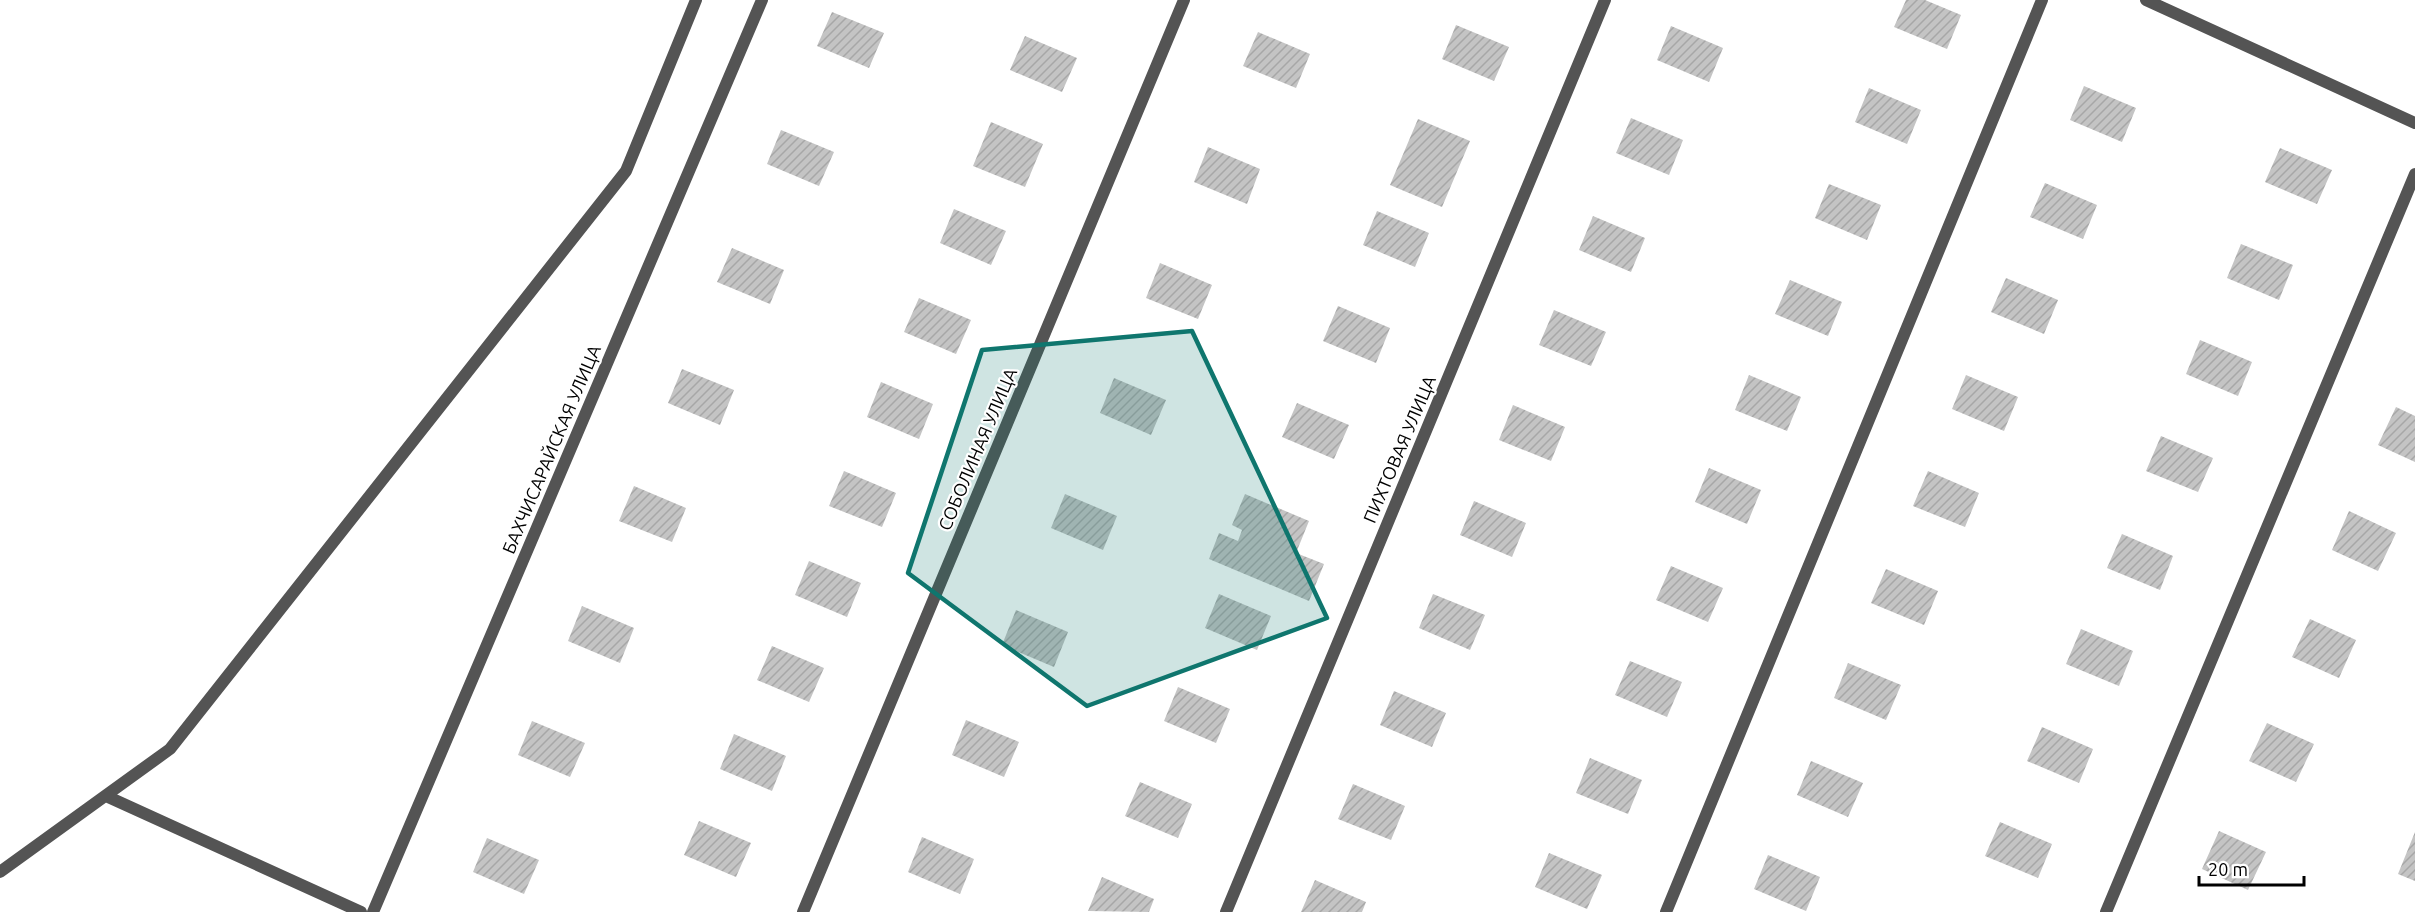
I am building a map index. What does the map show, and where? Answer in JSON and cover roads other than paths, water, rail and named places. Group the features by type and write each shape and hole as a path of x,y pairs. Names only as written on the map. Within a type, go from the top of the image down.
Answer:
{"street":[{"path":"0,872 170,749 626,171 696,0"},
{"name":"БАХЧИСАРАЙСКАЯ УЛИЦА","path":"373,912 762,0"},
{"name":"СОБОЛИНАЯ УЛИЦА","path":"803,912 1184,0"},
{"name":"ПИХТОВАЯ УЛИЦА","path":"1226,912 1605,0"},
{"path":"1666,912 2042,0"},
{"path":"2146,0 2415,123"},
{"path":"2106,912 2415,174"},
{"path":"106,796 361,912"}]}
